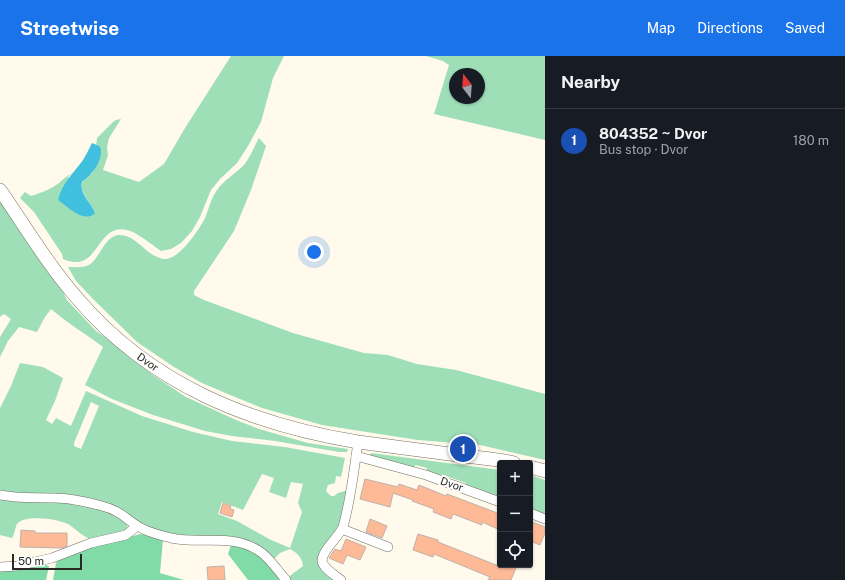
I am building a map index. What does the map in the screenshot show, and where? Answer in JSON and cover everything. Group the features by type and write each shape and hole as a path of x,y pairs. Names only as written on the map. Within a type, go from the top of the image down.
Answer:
{"street":[{"name":"Dvor","path":"0,190 60,278 107,330 140,357 187,388 229,408 286,427 315,434 358,442 497,461"},
{"path":"341,580 325,567 322,562 323,555 342,529 354,477 358,442"},
{"name":"Dvor","path":"356,456 426,475 497,501"},
{"path":"533,468 545,471"},
{"path":"0,495 14,498 56,498 81,501 116,511 137,526 162,536 196,541 219,539 234,540 249,545 263,553 286,580"},
{"path":"533,514 545,519"},
{"path":"0,567 17,566 52,558 91,543 126,535 137,526"},
{"path":"342,529 388,548"}],"green space":[{"path":"231,56 284,56 273,78 261,122 237,163 211,190 200,217 192,231 181,243 171,249 161,251 131,231 117,230 102,240 91,255 84,260 75,262 63,259 62,254 34,212 20,198 25,192 31,196 49,189 72,173 68,177 95,213 82,191 82,184 84,180 93,172 97,138 113,122 121,119 109,138 107,147 108,155 103,170 139,182 164,164"},
{"path":"426,56 545,56 545,140 434,114 449,65 443,61"},
{"path":"259,138 266,146 251,190 234,231 194,291 194,295 293,333 364,353 388,355 417,364 456,370 545,394 545,460 480,445 418,440 322,425 262,408 202,383 174,367 137,342 76,281 68,267 81,267 89,265 93,262 109,240 118,235 125,235 131,238 147,251 159,258 166,259 177,254 188,243 205,218 217,190 244,165"},
{"path":"0,199 61,288 67,300 96,331 156,377 186,397 236,420 259,429 308,443 348,449 347,452 205,431 153,415 112,399 85,385 103,347 51,309 37,332 19,327 8,341 0,357 0,337 11,319 4,314 0,317"},
{"path":"20,363 43,367 63,378 55,401 46,420 52,424 56,418 71,426 86,391 142,416 193,432 232,441 285,447 345,458 341,477 336,476 335,483 328,485 326,491 331,496 334,496 348,490 342,520 336,532 320,555 336,580 288,580 287,578 303,566 302,560 299,556 290,549 280,553 272,561 261,549 187,538 147,528 113,507 0,492 0,408","holes":["91,402 99,406 81,449 74,446 74,443","262,474 274,478 269,492 286,498 291,482 303,484 298,503 302,512 290,548 269,539 237,521 218,514 222,502 243,510"]},
{"path":"371,453 497,470 497,496 465,485 466,483 449,477 442,479 425,473 427,468 415,465 414,469 369,457"},
{"path":"533,476 545,480 545,516 533,511"},
{"path":"0,499 72,501 116,513 128,523 127,529 124,533 98,539 91,539 85,537 71,526 63,522 34,518 21,521 17,524 12,538 0,535"},
{"path":"140,534 163,540 160,573 184,580 53,580 56,563 63,556"},
{"path":"232,542 261,555 283,580 248,580 228,554"},
{"path":"42,564 49,566 46,580 0,580 0,572"}],"water":[{"path":"92,143 99,146 101,149 101,154 96,168 82,182 82,190 95,213 86,217 81,216 71,210 58,200 62,189 83,160"}],"building":[{"path":"365,479 398,487 399,484 417,490 419,485 446,496 447,494 497,513 497,529 482,522 482,525 453,514 451,519 433,512 434,509 393,493 390,507 360,499"},
{"path":"223,503 231,506 230,509 234,510 232,517 220,513"},
{"path":"370,519 387,526 382,538 366,532"},
{"path":"533,522 545,527 545,533 540,545 533,542"},
{"path":"21,530 35,531 35,533 67,533 67,546 62,548 20,547"},
{"path":"418,534 438,540 438,542 497,565 497,568 516,568 511,580 488,580 490,577 434,554 433,557 413,550"},
{"path":"346,539 366,547 360,560 347,555 343,564 329,558 335,549 341,551"},
{"path":"224,566 225,580 208,580 207,567"}],"place":[{"name":"804352 ~ Dvor","path":"463,449"}]}
